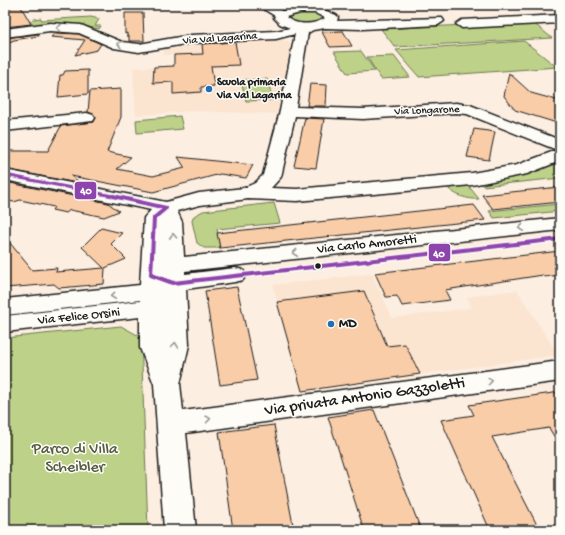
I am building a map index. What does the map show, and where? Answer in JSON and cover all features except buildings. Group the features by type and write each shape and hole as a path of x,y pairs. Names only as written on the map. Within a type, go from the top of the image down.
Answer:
{"street":[{"path":"265,6 306,8 329,20 362,25 553,13"},
{"path":"265,6 291,28 303,31 309,27 329,20"},
{"name":"Via Val Lagarina","path":"5,33 50,27 81,30 119,45 139,48 191,39 276,35 291,28 306,8"},
{"path":"449,19 524,18 553,13"},
{"path":"524,18 553,13"},
{"path":"248,193 262,187 272,177 288,111 291,28"},
{"name":"Via Longarone","path":"288,111 363,114 456,108 470,110 560,146"},
{"path":"5,126 87,118"},
{"path":"180,530 167,384 153,348 163,286 154,218 166,208 199,198 248,193 297,196 363,191 472,179 522,170 560,155"},
{"path":"5,175 134,200 166,208"},
{"path":"272,177 308,186 363,191"},
{"name":"Via Carlo Amoretti","path":"163,286 560,224"},
{"name":"Via Carlo Amoretti","path":"163,286 560,239"},
{"name":"Via Felice Orsini","path":"5,307 126,295 163,286"},
{"name":"Via Felice Orsini","path":"5,324 126,312 163,286"},
{"name":"Via privata Antonio Gazzoletti","path":"170,424 560,371"}],"shaded area":[{"name":"Scuola primaria Via Val Lagarina","path":"276,39 288,41 292,47 277,114 196,111 136,115 133,68 174,66 174,55 164,55 164,49 175,49 189,43"},
{"path":"372,274 392,318 472,308 467,297 517,290 558,355 302,391 273,285"}],"green space":[{"path":"312,12 326,18 323,22 304,24 291,21 286,18 290,14"},
{"path":"91,17 99,19 95,26 101,26 99,29 77,25 24,26 34,19 41,18 41,20"},
{"path":"532,22 552,38 395,47 381,29"},
{"path":"524,41 557,67 419,77 396,50"},
{"path":"361,51 375,71 347,73 334,52"},
{"path":"394,56 410,77 381,79 367,57"},
{"path":"267,79 273,100 246,101 241,80"},
{"path":"180,116 183,129 137,133 136,120"},
{"path":"560,160 560,178 483,186 480,183 531,173"},
{"path":"467,184 479,199 470,199 461,196 446,186"},
{"path":"274,203 280,223 217,229 220,248 204,248 197,243 192,221 194,216 203,211"},
{"path":"560,204 560,211 494,218 489,211"},
{"name":"Parco di Villa Scheibler","path":"121,326 141,337 148,530 5,530 5,338"}],"transit line":[{"name":"40","path":"5,175 134,200 166,208"},
{"name":"40","path":"166,208 154,218 151,275 173,283 560,239"}],"place":[{"name":"Scuola primaria Via Val Lagarina","path":"209,89"},
{"name":"MD","path":"331,324"}]}
